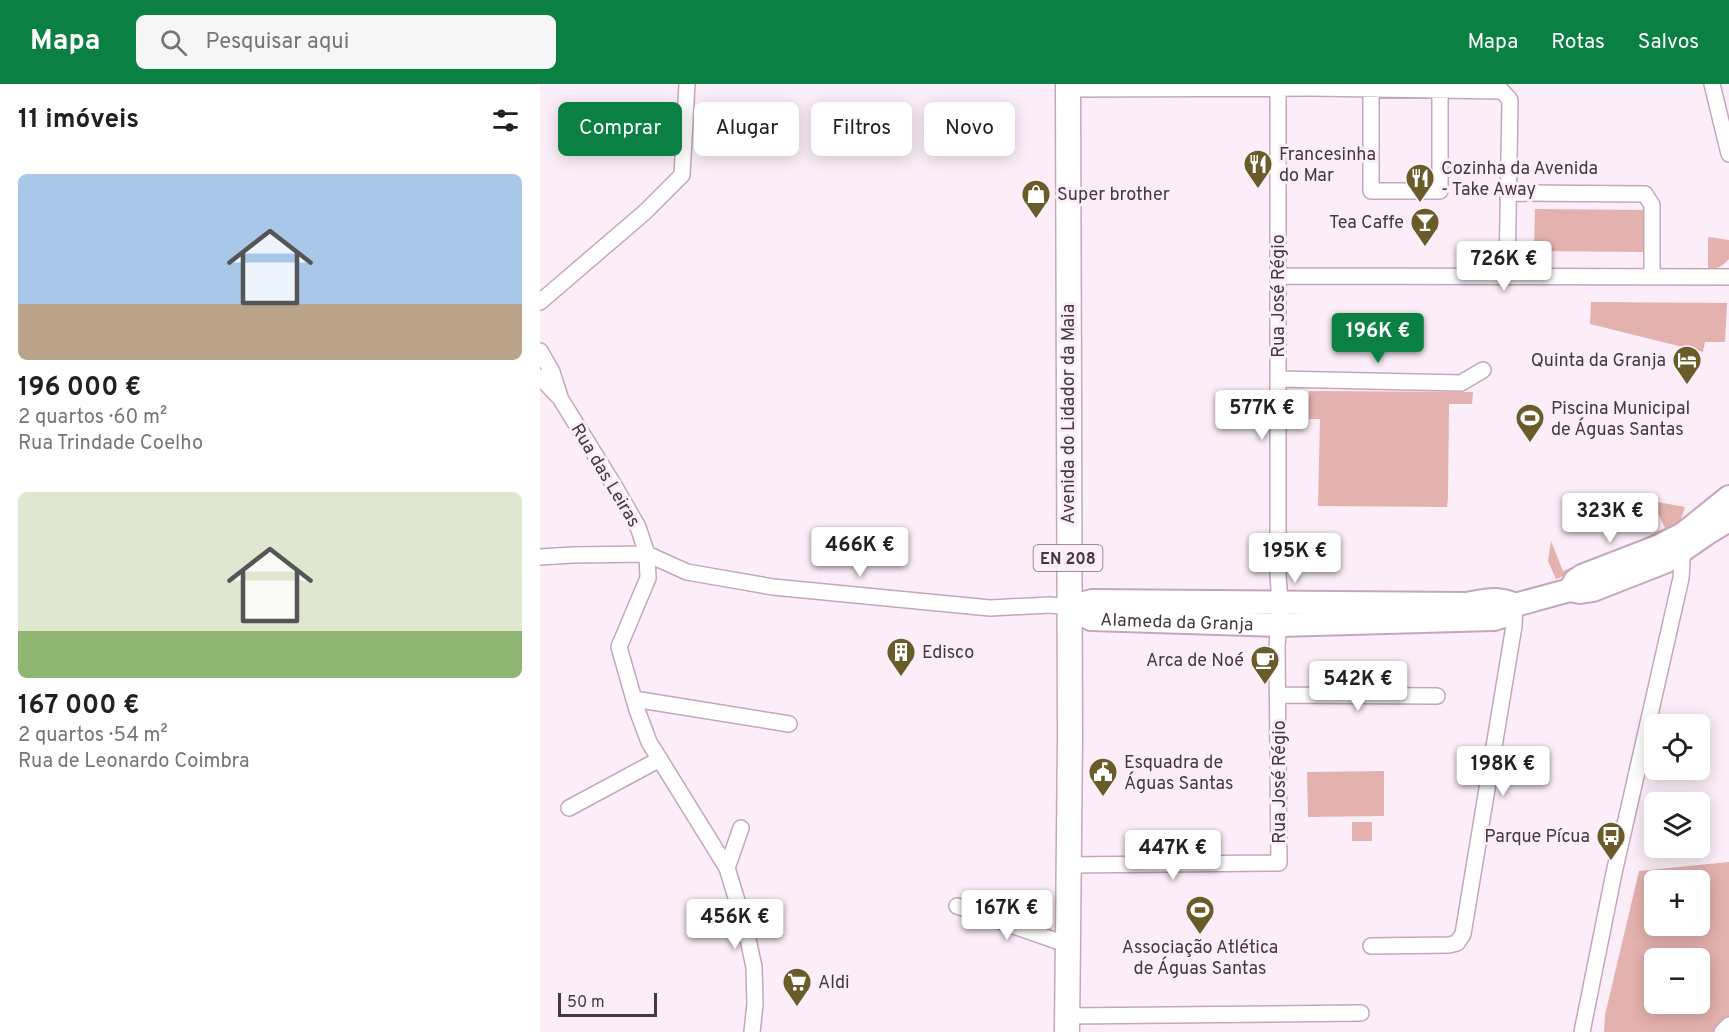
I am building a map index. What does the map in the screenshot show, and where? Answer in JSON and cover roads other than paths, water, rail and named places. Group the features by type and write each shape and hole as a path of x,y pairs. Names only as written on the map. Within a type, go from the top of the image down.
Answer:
{"main road":[{"name":"Avenida do Lidador da Maia","path":"1067,1024 1070,739 1068,87"}],"street":[{"path":"540,302 645,212 682,175 687,84"},
{"path":"1712,84 1729,154"},
{"path":"1068,87 1371,89 1401,86 1440,90 1502,91 1510,100 1507,275"},
{"name":"Rua José Régio","path":"1067,865 1279,863 1278,89"},
{"path":"1371,89 1371,191 1440,191 1440,90"},
{"path":"1508,193 1645,194 1652,205 1652,276"},
{"path":"1277,276 1729,277"},
{"name":"Rua das Leiras","path":"540,351 552,372 560,397 638,527 647,554"},
{"path":"1278,379 1461,383 1483,370"},
{"name":"Rua das Leiras","path":"540,377 560,397"},
{"name":"Alameda da Granja","path":"1069,608 1092,601 1280,614 1466,604 1492,600 1506,600 1515,605 1570,590 1580,592 1593,590 1667,561 1729,496"},
{"name":"Alameda da Granja","path":"1683,542 1729,520"},
{"path":"1584,1031 1614,873 1682,578 1683,542"},
{"path":"540,557 647,554 687,572 773,587 990,608 1050,605 1069,608"},
{"path":"647,554 648,578 619,647 649,742 727,868 747,930 754,967 755,1004 752,1032"},
{"path":"1371,946 1449,945 1457,943 1463,934 1514,626 1515,605"},
{"path":"1279,695 1437,696"},
{"path":"634,699 789,724"},
{"path":"569,808 660,759"},
{"path":"709,838 721,838 741,828 727,868"},
{"path":"957,906 1068,945"},
{"path":"1067,1024 1361,1013"},
{"path":"1722,1032 1729,1025"}],"place":[{"name":"Francesinha do Mar","path":"1258,190"},
{"name":"Cozinha da Avenida - Take Away","path":"1420,204"},
{"name":"Super brother","path":"1036,220"},
{"name":"Tea Caffe","path":"1425,248"},
{"name":"Quinta da Granja","path":"1687,386"},
{"name":"Piscina Municipal de Águas Santas","path":"1530,444"},
{"name":"Edisco","path":"901,678"},
{"name":"Arca de Noé","path":"1265,686"},
{"name":"Esquadra de Águas Santas","path":"1103,798"},
{"name":"Parque Pícua","path":"1611,862"},
{"name":"Associação Atlética de Águas Santas","path":"1200,936"},
{"name":"Aldi","path":"797,1008"}]}
